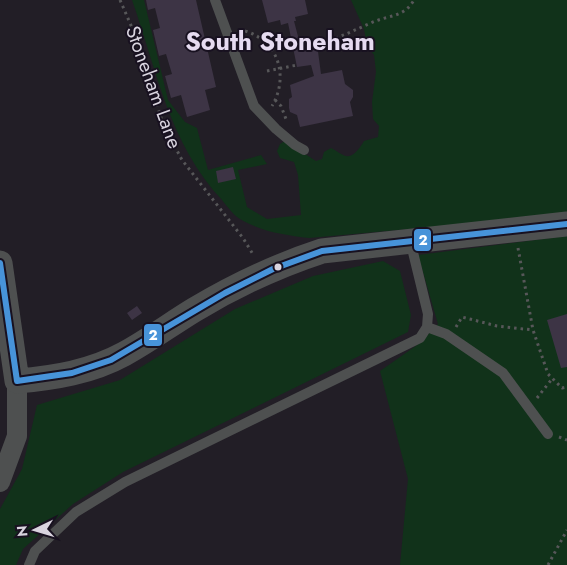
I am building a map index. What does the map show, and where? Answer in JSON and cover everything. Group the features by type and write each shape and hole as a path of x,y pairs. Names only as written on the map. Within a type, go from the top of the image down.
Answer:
{"street":[{"path":"17,381 82,371 116,358 196,309 263,275 322,251 567,224"},
{"path":"0,263 17,381 17,436 0,482"}],"lane":[{"path":"215,0 254,106 294,145 304,150"},
{"path":"29,565 36,551 76,512 124,482 420,338 427,327 428,314 410,240"},
{"path":"427,327 452,338 503,373 548,434"}],"path":[{"name":"Stoneham Lane","path":"120,0 136,37 163,124 182,160 244,238 257,261"},
{"path":"317,44 339,38 373,22 400,14 414,0"},
{"path":"246,31 253,33 272,49 280,68 281,86 273,104 264,116"},
{"path":"267,70 296,65"},
{"path":"516,230 533,330 548,374 562,388 567,387"},
{"path":"452,338 462,316 497,326 533,330"},
{"path":"530,408 552,379"},
{"path":"548,565 567,530"}],"green space":[{"path":"132,0 144,0 168,100 185,122 197,128 208,170 261,155 267,164 238,170 247,207 267,219 301,215 298,175 294,162 280,158 277,151 280,144 285,141 316,161 322,159 324,152 331,148 344,155 352,155 364,141 378,137 379,126 373,119 372,102 376,72 374,55 367,46 364,29 351,0 567,0 567,215 309,238 274,232 248,223 237,217 230,210 204,178 189,155 166,105"},
{"path":"567,236 567,565 400,565 408,479 380,371 420,343 438,324 418,255"},
{"path":"383,261 400,271 411,315 408,332 123,472 73,504 23,549 16,565 0,565 0,509 22,469 37,405 120,380 235,309 313,276"}],"building":[{"path":"146,0 196,0 216,87 205,90 210,110 187,117 181,95 171,98 165,76 172,74 166,54 159,56 153,30 160,28 155,8 148,10"},
{"path":"262,0 305,0 308,14 295,17 296,21 294,21 301,48 317,44 321,74 342,70 345,84 353,90 353,97 350,102 353,116 300,127 297,115 290,112 289,108 289,99 292,97 290,85 314,76 311,65 297,67 288,23 281,25 280,20 268,23"},
{"path":"233,167 236,179 218,183 216,171"},
{"path":"137,306 142,313 132,320 127,313"},
{"path":"567,314 567,367 561,368 547,320"}],"transit line":[{"name":"2","path":"17,381 72,373 111,360 225,293 273,269 322,251 567,224"},
{"name":"2","path":"0,263 17,381"}],"district":[{"name":"South Stoneham","path":"280,41"}]}
